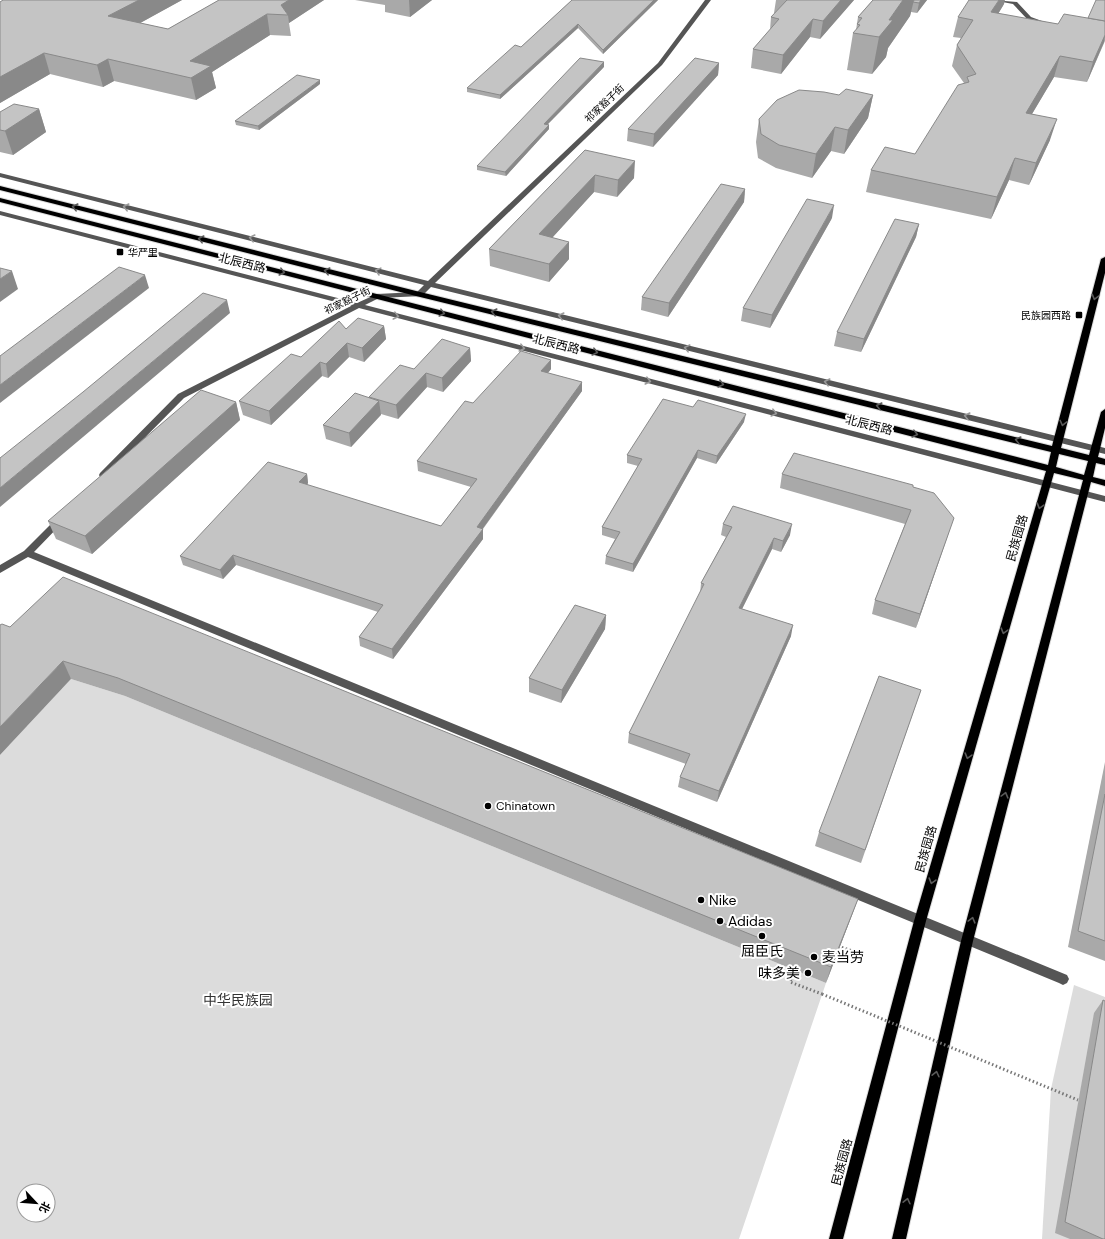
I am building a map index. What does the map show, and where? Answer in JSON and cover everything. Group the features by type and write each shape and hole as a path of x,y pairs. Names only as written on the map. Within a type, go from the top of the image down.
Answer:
{"main road":[{"name":"北辰西路","path":"0,188 419,294 1105,462"},
{"name":"北辰西路","path":"0,200 1105,483"},
{"path":"1056,449 1105,259"},
{"path":"898,1239 967,940 1105,412"},
{"name":"民族园路","path":"836,1239 920,921 1056,449"}],"street":[{"name":"祁家豁子街","path":"98,480 181,396 377,296 419,294 660,64 708,0"},
{"path":"995,0 1015,4 1023,10 1029,18 1050,26"},
{"path":"0,175 430,284 1105,451"},
{"name":"北辰西路","path":"0,213 1105,499"},
{"path":"0,570 27,553 66,514"},
{"path":"27,553 1063,979"}],"path":[{"path":"834,945 864,955"},
{"path":"797,963 790,982 1078,1100"}],"green space":[{"name":"中华民族园","path":"71,679 125,696 826,983 739,1239 0,1239 0,755"},
{"path":"1074,985 1105,997 1105,1239 1042,1239 1051,1089"}],"building":[{"path":"3,0 139,0 108,16 168,29 219,0 289,0 281,5 288,15 267,14 190,61 211,66 191,78 108,59 97,65 44,53 0,77 0,2"},
{"path":"572,0 654,0 603,50 578,24 500,95 467,88 515,45 521,47"},
{"path":"787,0 841,0 823,21 813,19 783,55 753,49 779,19 771,17"},
{"path":"873,0 903,0 889,20 893,20 879,37 853,33 860,25 857,24 862,18 858,17"},
{"path":"914,0 921,0 919,3 913,2"},
{"path":"969,0 999,0 991,12 1058,24 1064,14 1105,21 1105,35 1093,62 1060,56 1026,113 1057,119 1036,163 1015,158 997,197 871,170 885,147 915,154 958,85 969,82 967,77 976,74 957,45 973,20 958,17"},
{"path":"1096,0 1105,0 1105,21 1088,18"},
{"path":"580,58 604,62 544,124 549,125 505,172 477,166"},
{"path":"695,58 719,63 654,134 628,129"},
{"path":"297,75 320,80 258,126 235,121"},
{"path":"846,89 873,95 848,130 835,127 816,154 779,145 761,134 759,119 777,100 799,90 839,95"},
{"path":"14,104 39,109 5,131 0,130 0,112"},
{"path":"585,150 635,161 618,180 595,175 539,234 569,242 549,264 489,249"},
{"path":"721,184 745,189 669,303 642,297"},
{"path":"807,199 834,205 772,315 743,308"},
{"path":"895,219 919,224 864,339 837,332"},
{"path":"119,267 145,275 0,385 0,356"},
{"path":"0,268 12,271 0,279"},
{"path":"203,293 227,300 0,488 0,458"},
{"path":"358,318 384,326 362,348 347,343 326,364 320,362 269,411 239,401 291,354 301,357 339,321 346,329"},
{"path":"442,339 470,348 442,378 426,373 396,405 369,397 400,365 414,369"},
{"path":"521,351 551,360 541,371 582,382 477,527 483,529 392,649 359,637 383,605 233,555 220,570 180,556 268,462 307,474 299,482 441,526 477,479 417,461 465,401 473,403"},
{"path":"201,390 236,402 85,536 48,521"},
{"path":"355,393 379,401 349,433 323,425"},
{"path":"663,399 693,407 698,400 746,414 717,456 698,450 633,564 606,556 620,532 602,527 642,459 627,455"},
{"path":"794,453 913,485 913,487 934,493 954,518 920,614 875,600 911,510 782,474"},
{"path":"733,506 792,524 783,541 774,538 739,608 793,625 719,791 680,777 690,754 629,733 704,584 701,583 732,527 723,524"},
{"name":"Chinatown","path":"63,577 858,899 831,967 118,678 63,661 0,727 0,625 2,624 10,627"},
{"path":"575,605 606,615 562,690 529,678"},
{"path":"879,676 921,690 865,850 819,832"},
{"path":"1105,794 1105,941 1078,931"},
{"path":"1103,1000 1105,1001 1105,1239 1065,1222"}],"place":[{"name":"华严里","path":"120,252"},
{"name":"民族园西路","path":"1079,315"},
{"name":"Chinatown","path":"488,806"},
{"name":"Nike","path":"701,900"},
{"name":"Adidas","path":"720,921"},
{"name":"屈臣氏","path":"762,936"},
{"name":"麦当劳","path":"814,957"},
{"name":"味多美","path":"808,973"}]}
